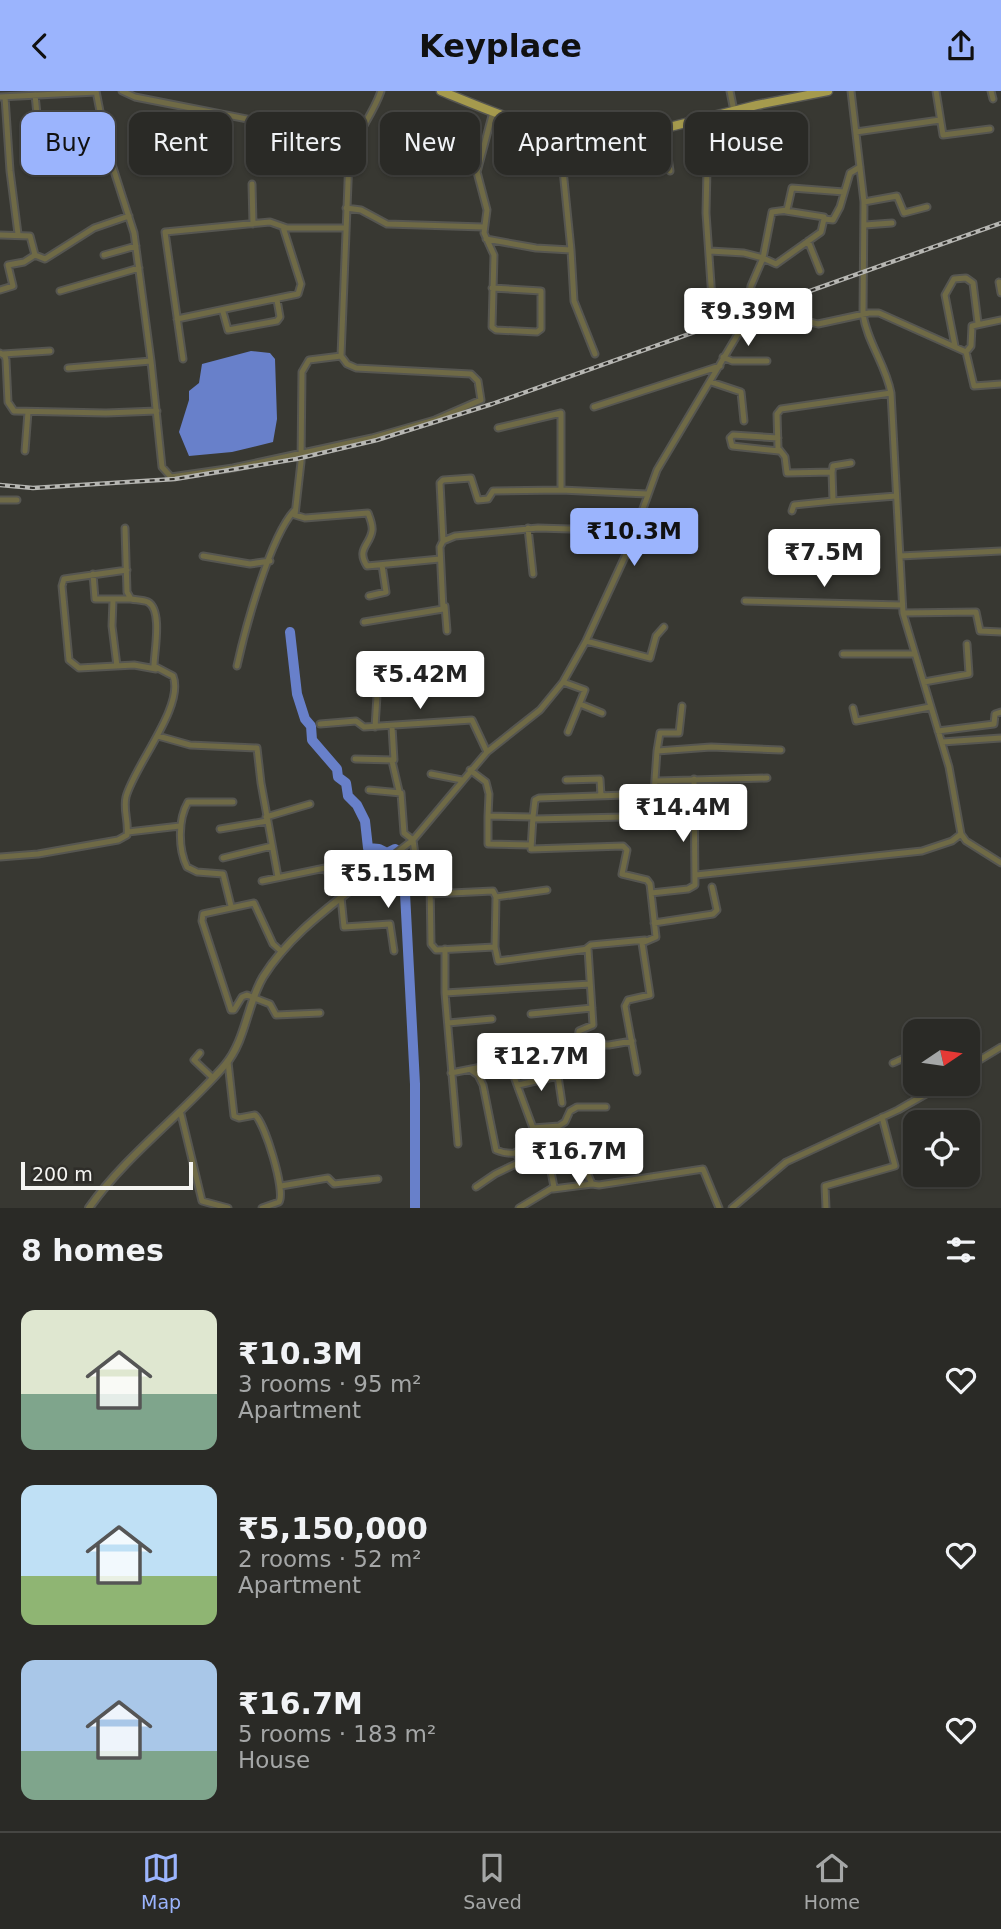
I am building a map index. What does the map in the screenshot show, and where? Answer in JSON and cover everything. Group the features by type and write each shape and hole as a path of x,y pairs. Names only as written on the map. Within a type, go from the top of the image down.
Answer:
{"main road":[{"path":"441,91 493,112"},
{"path":"730,112 828,91"}],"street":[{"path":"122,91 135,97 246,119"},
{"path":"366,121 376,106 381,91"},
{"path":"730,91 734,111"},
{"path":"851,91 864,202 863,314 865,328 884,368 891,393 903,609 942,742 961,834 966,841 997,855 1001,863"},
{"path":"936,91 944,135 990,129"},
{"path":"991,91 993,99"},
{"path":"18,234 3,97 27,93 35,95 96,92 100,112"},
{"path":"35,95 37,112"},
{"path":"492,288 541,291 541,329 537,332 494,329 492,288 494,255 485,239 486,210 477,172 493,112"},
{"path":"856,132 940,120"},
{"path":"710,251 744,253 776,264 821,232 824,219 834,219 850,173 860,167"},
{"path":"114,175 129,216 136,246 162,467 171,477 301,454 435,420 477,404 481,397 478,381 471,374 356,368 347,364 341,356 348,175"},
{"path":"563,175 574,301 595,353"},
{"path":"706,175 713,313 748,301"},
{"path":"252,184 253,224"},
{"path":"783,211 788,209 792,188 844,192"},
{"path":"864,202 897,196 904,213 927,207"},
{"path":"346,208 361,210 387,224 484,227"},
{"path":"743,332 741,328 751,286 763,258 772,212 824,217"},
{"path":"0,235 30,236 35,255 41,259 49,258 94,228 129,216"},
{"path":"183,359 165,232 275,223 283,227 345,228"},
{"path":"865,225 892,223"},
{"path":"177,320 294,296 300,289 283,227"},
{"path":"485,239 536,248 570,250"},
{"path":"808,241 820,271"},
{"path":"104,255 136,246"},
{"path":"0,266 24,262 35,255"},
{"path":"0,290 13,286 8,265"},
{"path":"60,291 139,268"},
{"path":"955,346 945,295 954,279 966,278 973,283 978,323"},
{"path":"999,282 1001,293"},
{"path":"223,312 228,330 277,321 280,317 277,300"},
{"path":"89,1208 123,1166 181,1114 228,1062 239,1042 262,979 282,952 341,897 413,839 487,752 540,710 563,682 586,641 667,452 711,382 733,338 743,332 791,317 818,324 874,312 884,314 966,352 974,386 1001,384"},
{"path":"966,352 971,346 970,328 978,323 1001,320"},
{"path":"50,351 2,353 6,360 9,406 14,411 157,411"},
{"path":"237,666 250,613 286,521 294,511 301,454 300,384 304,366 313,359 341,356"},
{"path":"723,357 732,361 767,361"},
{"path":"68,368 151,361"},
{"path":"594,407 720,366"},
{"path":"711,382 741,392 744,421"},
{"path":"779,451 777,414 781,409 891,393"},
{"path":"24,451 28,412"},
{"path":"498,428 561,413 561,489"},
{"path":"778,437 733,435 730,438 732,446 779,451 785,457 787,473 831,473"},
{"path":"833,501 833,465 850,463"},
{"path":"447,631 440,559 443,541 441,481 471,478 478,501 488,499 493,491 561,489 647,494"},
{"path":"792,511 794,505 896,496"},
{"path":"0,500 17,500"},
{"path":"294,511 302,518 368,513 372,530 365,544 364,560 367,566 440,559"},
{"path":"125,528 127,592 131,599"},
{"path":"443,541 464,534 528,528 635,531"},
{"path":"528,528 533,574"},
{"path":"900,556 1001,551"},
{"path":"203,556 250,564 270,561"},
{"path":"369,596 386,591 382,565"},
{"path":"127,570 66,578 62,582 69,660 74,666 156,669 170,674 175,682 158,736 133,775 124,816 128,832"},
{"path":"93,574 95,599 147,602 153,610 156,669"},
{"path":"113,600 112,626 117,666"},
{"path":"745,601 976,612 981,631 1001,632"},
{"path":"364,622 439,610 445,606"},
{"path":"586,641 650,658 656,636 664,627"},
{"path":"924,682 969,674 967,644"},
{"path":"842,655 915,654"},
{"path":"375,727 378,680"},
{"path":"563,682 585,690 568,732"},
{"path":"580,704 602,713"},
{"path":"430,894 490,890 496,897 495,947 498,961 586,949 591,945 655,938 651,893 647,880 622,874 626,850 623,846 533,850 530,845 534,802 537,799 652,795 656,781 660,733 679,733 682,706"},
{"path":"853,708 856,721 930,707"},
{"path":"938,731 994,724 995,714 1001,712"},
{"path":"320,724 356,721 362,727 392,727 472,720 487,752"},
{"path":"392,727 395,757 392,761 402,796 404,833 413,839 418,876 429,880 431,944 436,950 495,947"},
{"path":"158,736 190,745 257,748 278,877"},
{"path":"942,742 1001,738"},
{"path":"657,751 711,747 780,750"},
{"path":"355,759 392,761"},
{"path":"470,770 486,782 488,844 530,845"},
{"path":"431,774 462,780"},
{"path":"656,781 767,778"},
{"path":"566,780 598,779 601,781 601,796"},
{"path":"651,893 691,888 696,875 694,779"},
{"path":"369,790 399,791"},
{"path":"231,906 223,874 197,872 187,867 180,826 181,816 188,802 233,802"},
{"path":"220,829 267,819 310,804"},
{"path":"488,816 624,817"},
{"path":"0,857 38,854 118,840 128,832 180,826"},
{"path":"696,875 922,851 952,841 961,834"},
{"path":"223,857 272,846"},
{"path":"262,881 323,867 341,897 344,927 390,924 394,951"},
{"path":"654,923 713,914 716,910 712,887"},
{"path":"496,897 547,890"},
{"path":"282,952 273,944 254,903 205,912 202,922 231,1010 235,1009 243,995 270,1004 276,1015 320,1013"},
{"path":"637,1072 625,1003 650,995 643,946 645,940"},
{"path":"580,1045 579,1031 593,1025 586,949"},
{"path":"445,950 445,993 458,1144"},
{"path":"445,993 590,984"},
{"path":"531,1014 592,1008"},
{"path":"448,1023 492,1019"},
{"path":"452,1073 509,1063 577,1048 580,1045 609,1045 632,1041"},
{"path":"980,1060 1001,1047"},
{"path":"200,1053 194,1060 213,1078"},
{"path":"893,1063 903,1058"},
{"path":"228,1062 234,1116 239,1118 255,1115 273,1151 275,1171 283,1195 279,1202 262,1208"},
{"path":"509,1063 540,1147 547,1151 566,1152 579,1158 586,1167 592,1184"},
{"path":"471,1070 478,1075 483,1085 494,1147 502,1152 540,1147"},
{"path":"518,1085 558,1076 562,1103"},
{"path":"733,1208 786,1162 882,1117 919,1096"},
{"path":"533,1128 559,1126 565,1122 570,1111 577,1107 606,1107"},
{"path":"181,1114 200,1196 205,1203 228,1208"},
{"path":"827,1208 825,1186 895,1166 882,1117"},
{"path":"547,1151 553,1189"},
{"path":"476,1187 495,1174 520,1163 516,1152"},
{"path":"519,1208 553,1189 599,1185 703,1169 719,1208"},
{"path":"281,1186 330,1178 334,1184 379,1179"}],"water":[{"path":"251,351 270,353 275,359 277,419 273,442 232,452 189,456 179,432 189,400 189,391 199,383 202,364"}],"waterway":[{"path":"290,632 297,694 305,719 311,726 312,740 337,769 338,777 346,783 348,796 357,805 365,821 368,848 387,853 395,849 403,855 415,1084 415,1208"}],"railway":[{"path":"0,485 33,488 175,479 296,459 377,440 492,404 1001,223"}]}
